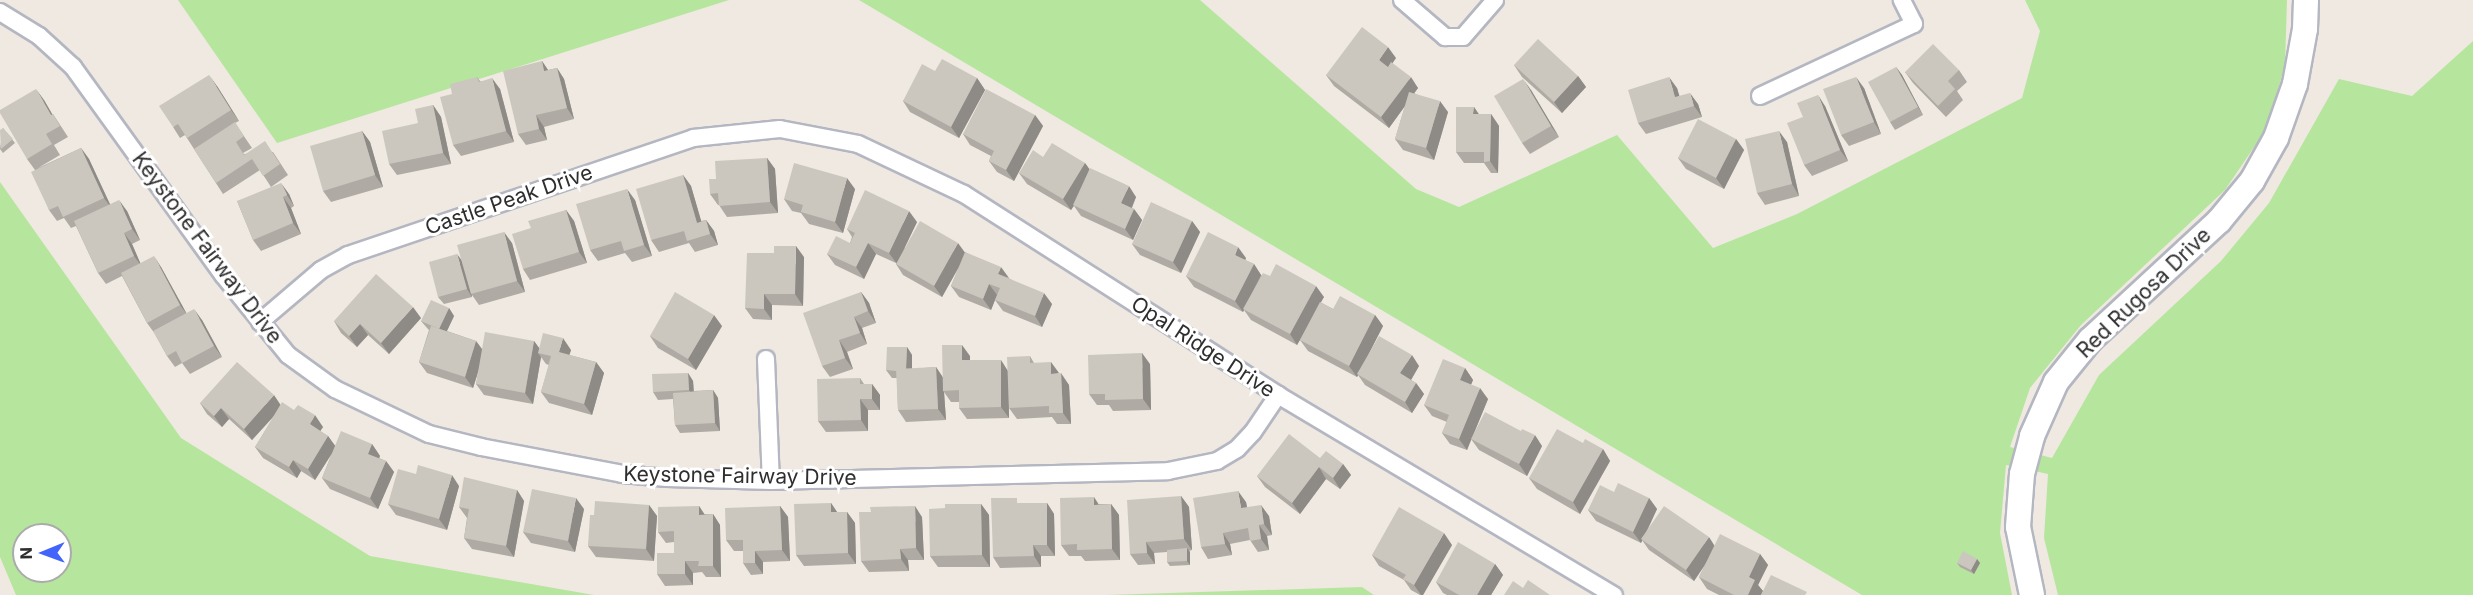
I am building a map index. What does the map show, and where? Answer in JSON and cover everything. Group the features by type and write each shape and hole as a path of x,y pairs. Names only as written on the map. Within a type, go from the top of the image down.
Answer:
{"street":[{"path":"1402,0 1445,37 1462,37 1495,0"},
{"path":"1760,96 1914,24 1902,0"},
{"name":"Red Rugosa Drive","path":"2032,595 2019,527 2022,474 2032,436 2056,382 2090,340 2219,221 2252,181 2276,138 2295,84 2305,29 2306,0"},
{"name":"Keystone Fairway Drive","path":"0,12 39,36 73,67 260,322 288,355 335,389 429,434 481,447 622,474 771,481 1177,470 1217,461 1238,449 1253,432 1278,395"},
{"name":"Castle Peak Drive","path":"260,322 321,270 376,244 693,138 780,129"},
{"name":"Opal Ridge Drive","path":"780,129 858,144 964,194 1278,395 1614,595"},
{"path":"766,359 771,481"}],"green space":[{"path":"178,0 729,0 277,143"},
{"path":"859,0 1200,0 1416,189 1459,207 1617,135 1713,248 1797,214 2022,98 2040,31 2025,0 2287,0 2285,65 2267,128 2225,190 2081,325 2030,388 2010,447 2052,458 2099,375 2221,261 2269,203 2339,79 2412,96 2473,41 2473,595 2058,595 2044,538 2048,474 2006,465 2000,533 2012,595 1862,595"},
{"path":"0,182 181,438 370,556 594,595 16,595 0,557"},
{"path":"1362,587 1374,595 1107,595"}],"building":[{"path":"1362,27 1388,47 1379,60 1388,67 1391,62 1411,77 1381,117 1326,75"},
{"path":"1538,39 1578,76 1554,102 1514,65"},
{"path":"1933,44 1959,70 1948,81 1955,89 1938,106 1905,72"},
{"path":"942,59 977,78 951,127 903,101 922,64 935,71"},
{"path":"542,61 544,71 557,68 567,108 536,115 539,129 518,134 503,71"},
{"path":"1896,67 1918,107 1890,122 1868,82"},
{"path":"209,75 231,110 187,138 178,124 173,127 159,106"},
{"path":"477,77 479,82 492,78 506,131 453,145 440,97 452,94 450,84"},
{"path":"1669,77 1675,97 1690,93 1694,106 1638,123 1628,90"},
{"path":"1856,77 1874,122 1841,135 1823,89"},
{"path":"1523,79 1551,126 1522,143 1494,96"},
{"path":"36,89 60,126 46,134 52,144 27,159 0,110"},
{"path":"986,89 1035,115 1006,170 989,161 994,151 963,134"},
{"path":"1409,92 1440,101 1426,148 1395,139"},
{"path":"1818,95 1840,150 1804,165 1787,123 1803,117 1797,103"},
{"path":"433,105 443,153 389,164 382,131 418,123 415,109"},
{"path":"1456,107 1474,107 1473,114 1491,114 1490,161 1484,162 1484,152 1456,152"},
{"path":"1698,119 1736,139 1716,178 1678,158"},
{"path":"235,122 244,136 236,142 244,155 265,141 280,164 263,176 252,159 216,183 194,149"},
{"path":"3,128 13,139 1,149 0,130"},
{"path":"362,131 375,175 323,191 310,146"},
{"path":"1779,131 1792,184 1757,193 1745,139"},
{"path":"1052,143 1085,163 1063,199 1019,173 1033,150 1043,157"},
{"path":"81,148 104,198 63,217 58,206 49,210 31,172"},
{"path":"767,158 770,202 719,206 718,193 710,194 709,179 716,179 715,161"},
{"path":"794,163 847,178 835,222 801,212 803,205 784,199"},
{"path":"1090,168 1129,186 1121,203 1134,209 1125,229 1073,205"},
{"path":"683,175 697,223 706,220 710,234 687,241 684,231 651,240 636,189"},
{"path":"281,183 287,195 283,197 293,223 253,240 237,201"},
{"path":"627,189 644,245 624,251 621,241 590,250 576,204"},
{"path":"865,190 909,211 889,253 868,243 856,267 827,254 836,236 850,243 855,233 847,229"},
{"path":"119,200 132,229 124,233 134,256 98,273 74,221"},
{"path":"1151,202 1192,221 1173,262 1132,244"},
{"path":"566,210 579,252 523,269 512,234 531,228 528,221"},
{"path":"920,221 958,243 934,286 896,264"},
{"path":"504,232 517,281 471,294 457,245"},
{"path":"1208,232 1238,247 1235,255 1254,264 1235,301 1186,276"},
{"path":"774,246 796,246 795,294 764,294 764,309 745,308 747,253 774,253"},
{"path":"965,252 1001,267 998,274 1044,293 1035,316 995,300 1000,288 989,284 983,299 951,286"},
{"path":"457,254 467,289 438,297 429,262"},
{"path":"154,256 180,305 147,323 121,273"},
{"path":"1276,264 1316,286 1290,334 1243,309 1263,273 1270,276"},
{"path":"376,274 413,307 381,343 360,324 349,336 334,321"},
{"path":"675,292 714,315 688,359 650,336"},
{"path":"861,292 868,311 854,317 860,333 839,340 845,358 822,366 803,313"},
{"path":"1340,296 1375,315 1349,366 1300,340 1320,302 1333,309"},
{"path":"431,300 449,308 439,329 421,321"},
{"path":"194,309 214,346 182,363 176,351 167,356 153,331"},
{"path":"431,326 476,341 465,377 419,362"},
{"path":"485,332 534,341 525,393 476,384"},
{"path":"543,333 563,338 559,352 596,362 584,404 541,392 551,356 538,353"},
{"path":"1379,336 1412,355 1400,373 1416,383 1405,402 1357,374"},
{"path":"942,345 962,345 962,360 1001,360 1001,407 959,408 959,390 943,391"},
{"path":"887,347 907,347 906,369 886,370"},
{"path":"1142,353 1143,399 1105,400 1105,394 1089,394 1088,355"},
{"path":"1030,356 1030,363 1051,362 1051,374 1061,373 1063,413 1049,413 1049,406 1009,408 1007,357"},
{"path":"1443,359 1465,368 1460,380 1480,388 1459,439 1442,433 1449,415 1424,405"},
{"path":"237,362 274,395 244,429 221,408 214,416 200,403"},
{"path":"936,367 938,409 898,410 896,369"},
{"path":"688,373 689,390 653,392 652,374"},
{"path":"860,378 860,384 872,384 872,399 860,399 861,420 818,421 817,379"},
{"path":"713,390 715,423 675,425 673,393"},
{"path":"282,402 294,410 298,405 315,415 310,424 328,436 308,469 293,460 289,467 255,447"},
{"path":"1485,412 1521,431 1522,429 1535,435 1519,464 1471,439"},
{"path":"1557,429 1583,443 1585,439 1603,449 1573,502 1529,478"},
{"path":"341,431 372,444 368,454 386,461 370,498 322,478"},
{"path":"1289,434 1320,458 1326,451 1343,464 1333,478 1319,467 1292,503 1257,476"},
{"path":"418,465 452,475 439,519 388,504 398,469 416,474"},
{"path":"464,477 517,490 506,546 464,538 469,509 459,507"},
{"path":"1618,483 1649,498 1633,532 1588,510 1600,485 1614,492"},
{"path":"532,489 576,498 568,541 523,532"},
{"path":"1238,491 1241,508 1261,505 1264,524 1259,525 1261,539 1250,541 1248,528 1223,533 1225,544 1201,547 1193,498"},
{"path":"1181,496 1184,539 1146,542 1147,553 1130,554 1127,500"},
{"path":"1094,497 1094,505 1111,504 1112,549 1077,550 1077,544 1061,545 1060,498"},
{"path":"991,498 1017,498 1017,503 1047,503 1047,545 1033,545 1034,556 993,557"},
{"path":"595,501 649,505 646,549 588,546 590,515 594,515"},
{"path":"831,503 831,512 847,512 848,553 796,555 794,504"},
{"path":"945,504 981,504 982,555 930,556 929,509 945,508"},
{"path":"699,506 699,515 713,514 713,566 698,566 699,561 685,561 685,574 657,574 657,553 674,553 674,531 658,532 658,507"},
{"path":"780,506 782,550 755,551 755,563 743,563 743,540 726,540 725,508"},
{"path":"915,506 916,548 900,549 901,559 861,561 859,512 871,512 870,507"},
{"path":"1664,506 1709,537 1686,570 1641,539"},
{"path":"1399,507 1444,533 1414,585 1403,579 1406,575 1372,555"},
{"path":"1720,534 1760,554 1749,577 1755,580 1748,595 1734,595 1699,577"},
{"path":"1458,542 1495,564 1477,595 1459,595 1436,582"},
{"path":"1187,548 1187,561 1167,562 1167,550"},
{"path":"1963,551 1977,559 1971,570 1957,563"},
{"path":"1771,575 1807,592 1805,595 1761,595"},
{"path":"1528,580 1550,595 1504,595 1513,581 1523,588"}]}
